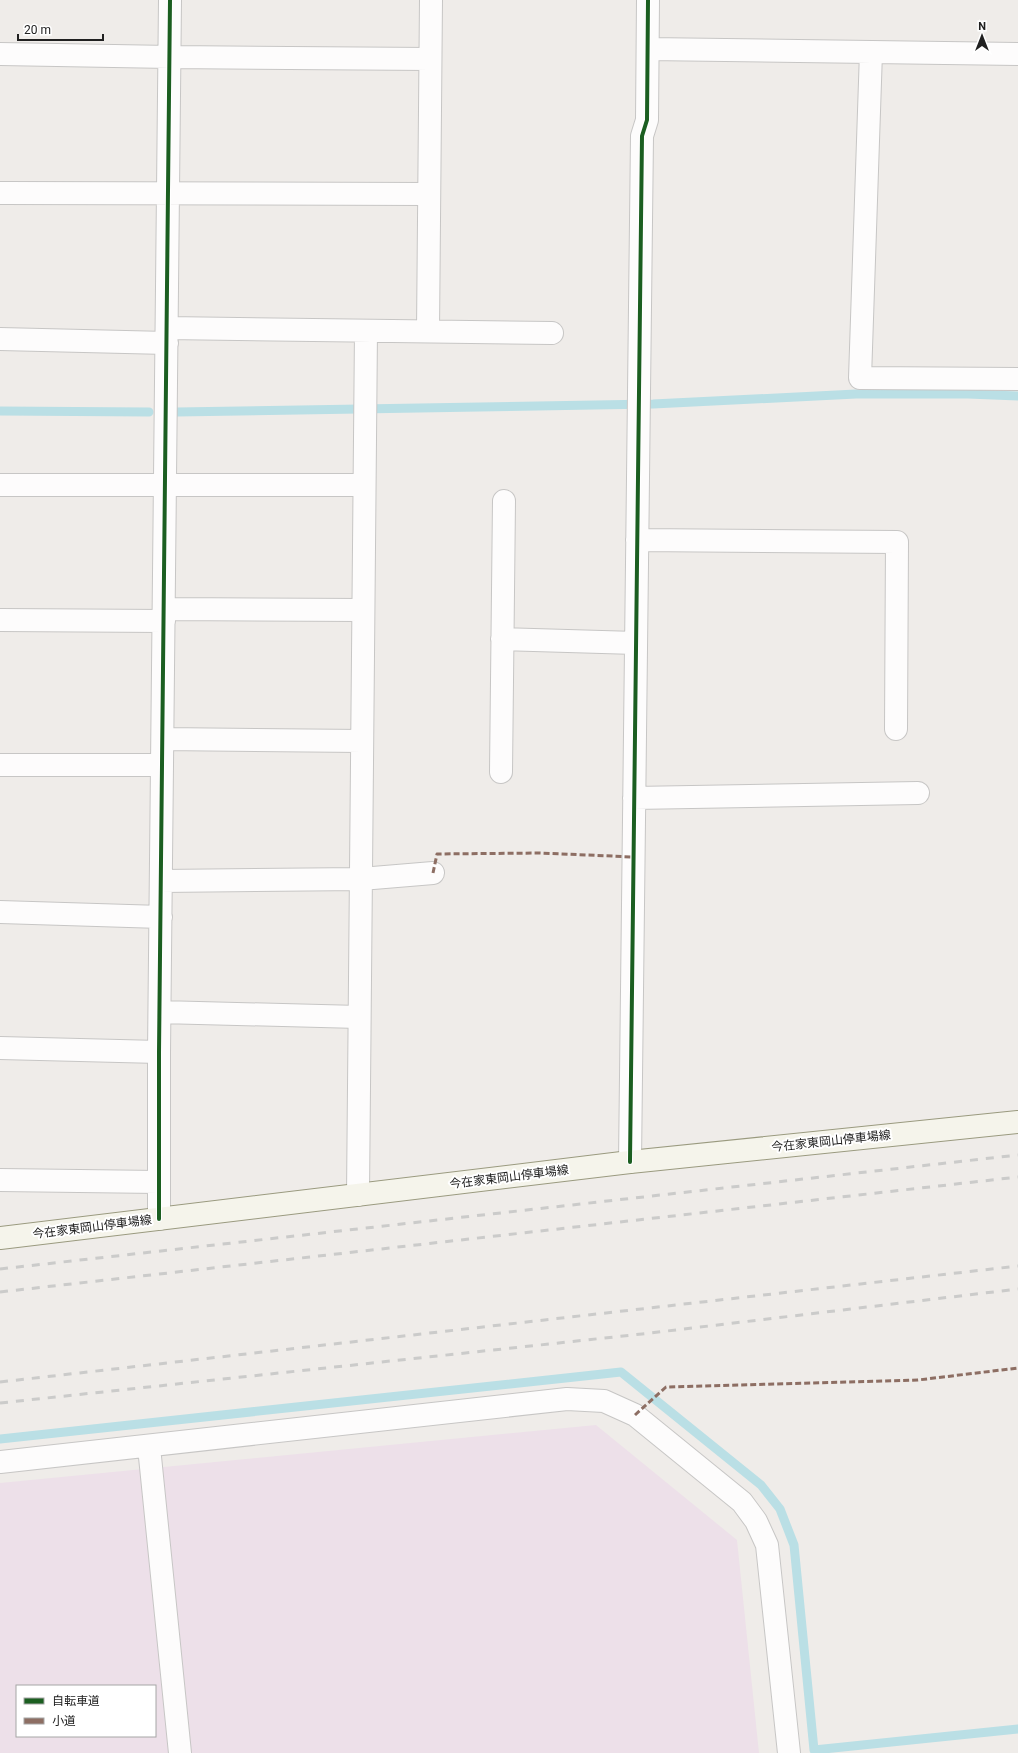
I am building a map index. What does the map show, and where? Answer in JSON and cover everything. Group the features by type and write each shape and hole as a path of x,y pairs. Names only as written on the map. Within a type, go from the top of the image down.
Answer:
{"main road":[{"name":"今在家東岡山停車場線","path":"0,1238 630,1162 1018,1122"}],"street":[{"path":"159,1219 159,1052 170,0"},
{"path":"428,331 431,0"},
{"path":"630,1162 642,136 647,120 648,0"},
{"path":"648,49 1018,54"},
{"path":"871,52 860,378 1018,379"},
{"path":"0,54 170,58 430,59"},
{"path":"0,193 429,194"},
{"path":"358,1195 366,331"},
{"path":"0,338 366,331 552,333"},
{"path":"0,485 364,485"},
{"path":"501,772 504,500"},
{"path":"637,540 897,542 896,729"},
{"path":"0,620 363,610"},
{"path":"502,639 636,643"},
{"path":"163,739 362,741"},
{"path":"0,765 162,765"},
{"path":"634,798 918,793"},
{"path":"161,881 361,879 434,873"},
{"path":"0,912 161,917"},
{"path":"160,1012 359,1018"},
{"path":"0,1048 159,1052"},
{"path":"0,1180 158,1182"},
{"path":"0,1462 149,1447 567,1399 604,1401 629,1412 659,1434 742,1502 756,1521 767,1545 789,1753"},
{"path":"149,1447 180,1753"}],"shaded area":[{"path":"596,1425 737,1540 759,1753 0,1753 0,1483"}],"waterway":[{"path":"177,412 653,404 856,394 968,394 1018,396"},
{"path":"0,411 149,412"},
{"path":"0,1439 621,1372 761,1485 780,1509 794,1545 814,1750 1018,1729"}],"railway":[{"path":"0,1269 1018,1155"},
{"path":"0,1292 1018,1177"},
{"path":"0,1382 1018,1266"},
{"path":"0,1403 642,1334 1018,1289"}],"marked path":[{"path":"433,873 437,854 540,853 633,857"},
{"path":"635,1415 666,1387 918,1380 1018,1368"}],"cycle path":[{"path":"159,1219 159,1052 170,0"},
{"path":"630,1162 642,136 647,120 648,0"}]}
